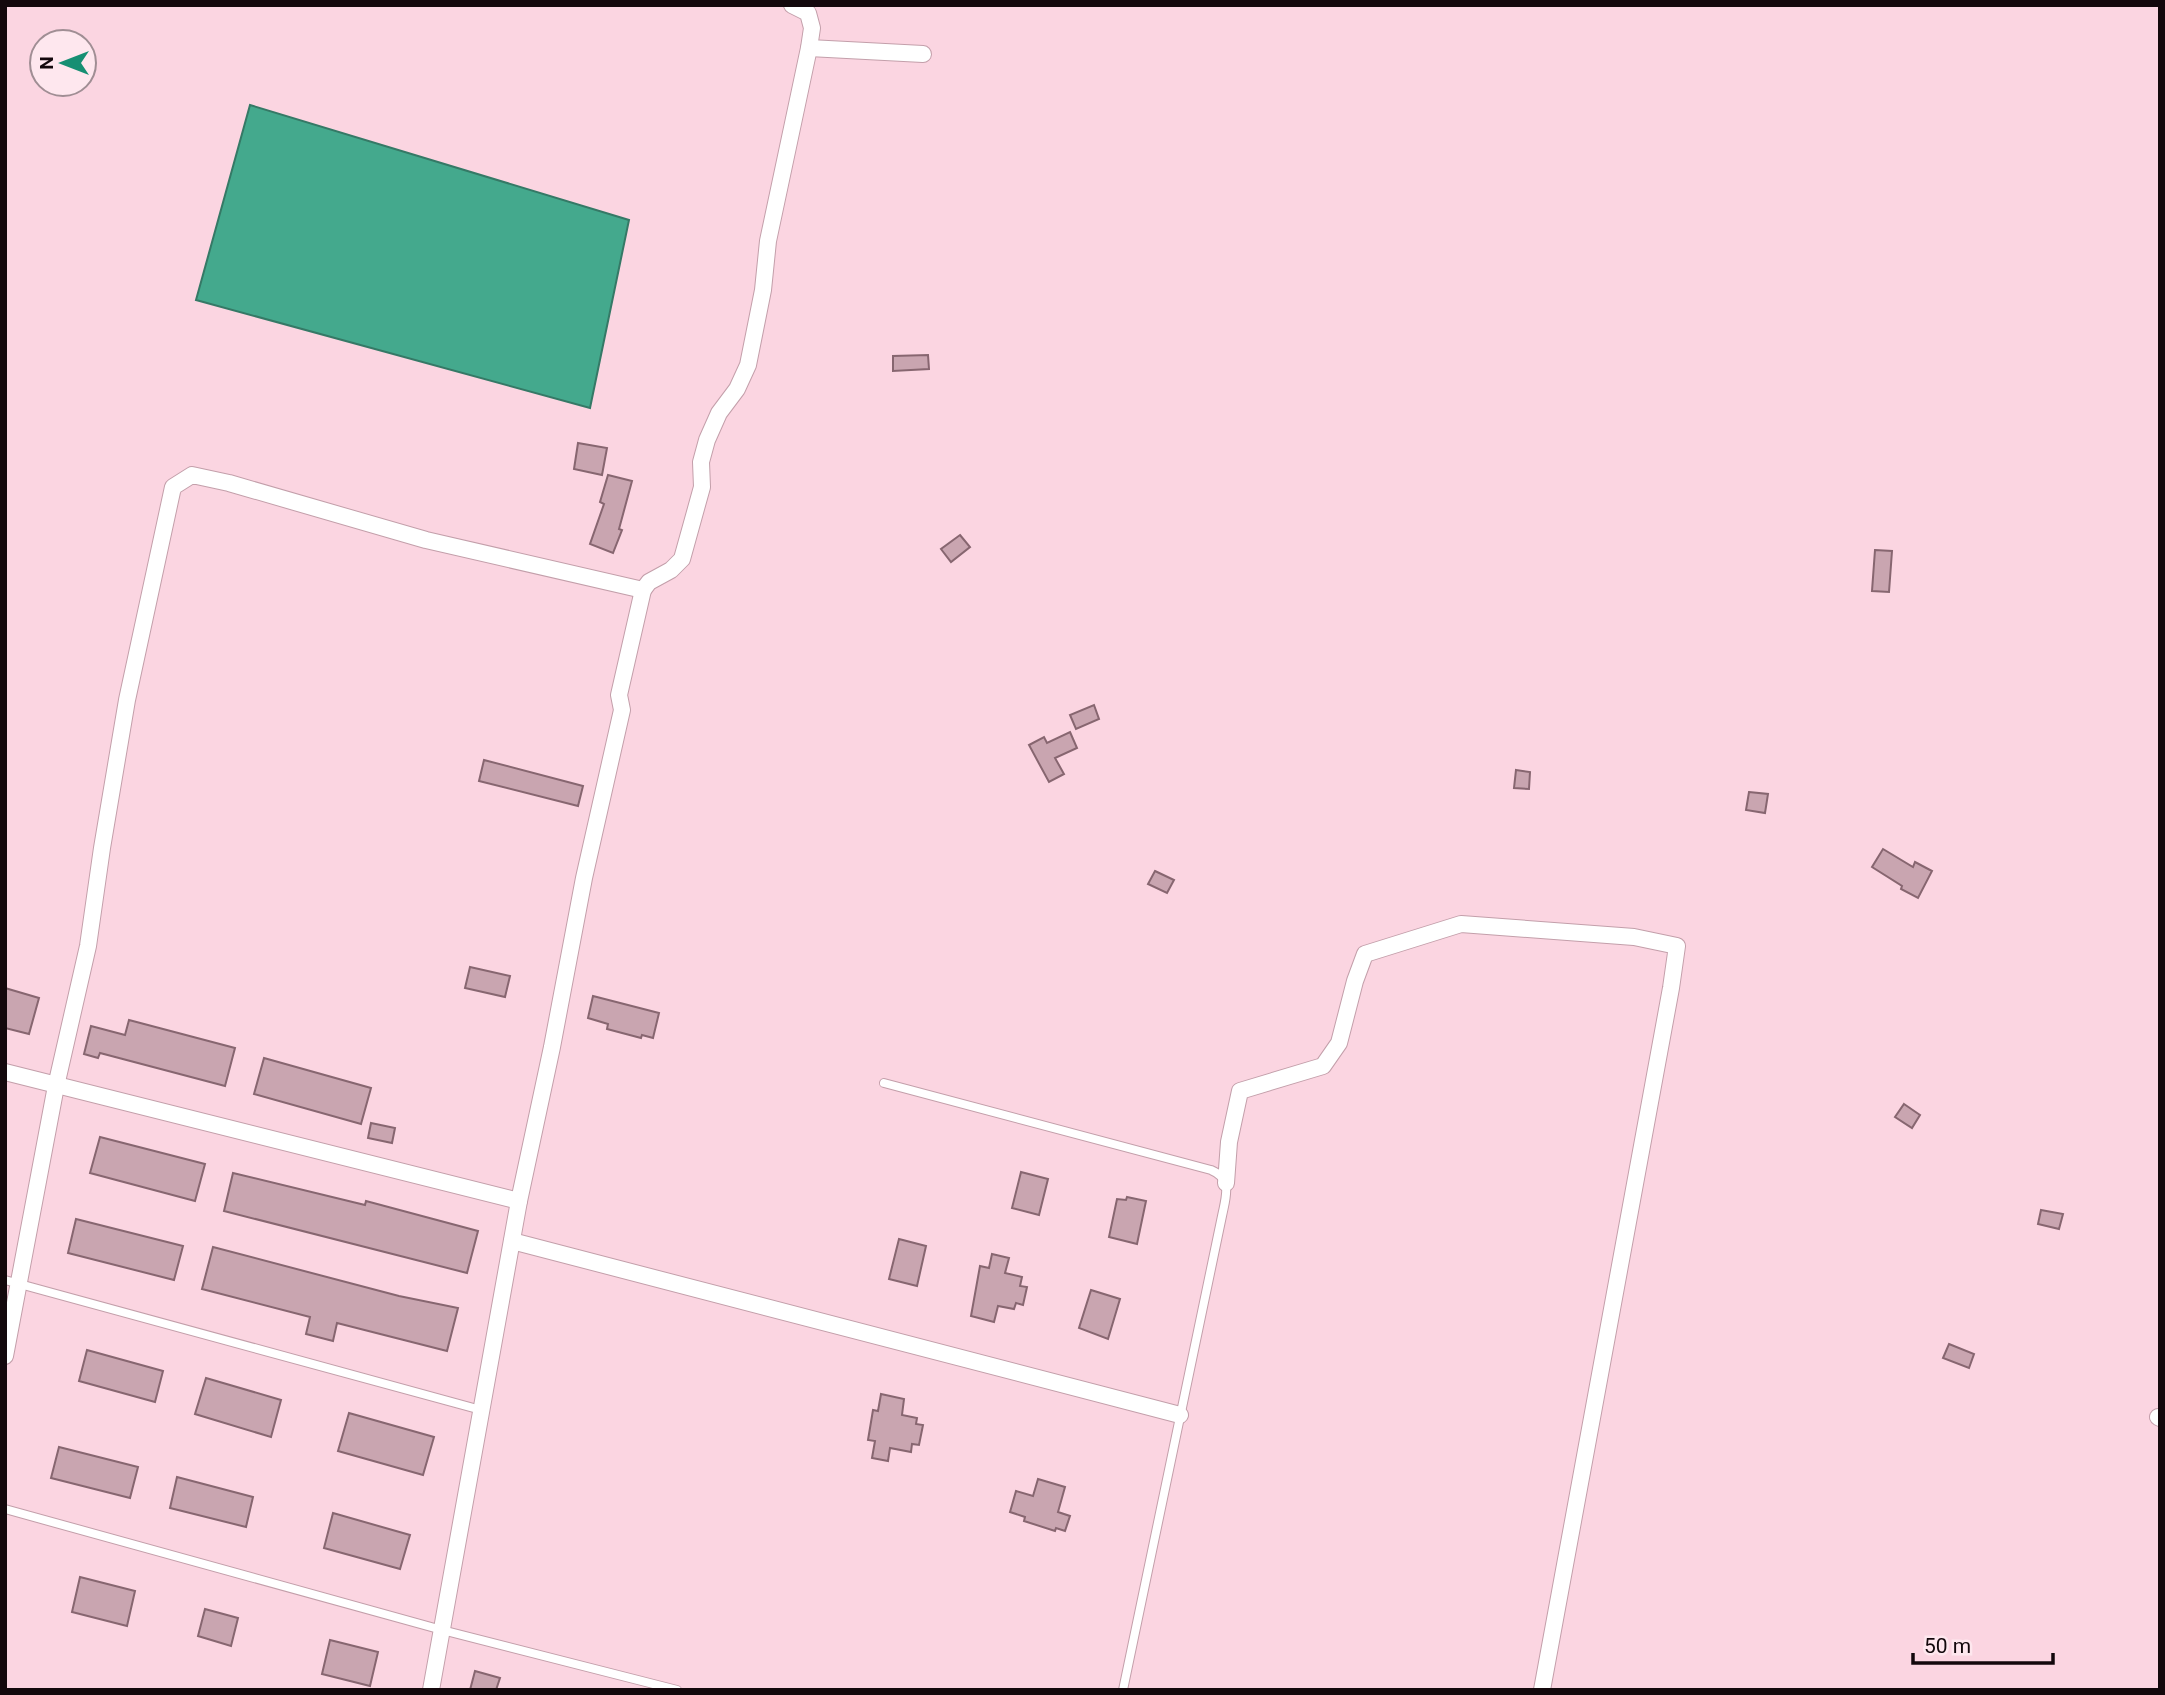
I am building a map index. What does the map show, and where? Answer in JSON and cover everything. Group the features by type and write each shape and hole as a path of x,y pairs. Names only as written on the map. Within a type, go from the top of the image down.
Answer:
{"street":[{"path":"431,1690 519,1201 584,878 622,710 619,695 643,590 649,582 682,559 702,487 701,462 707,440 719,413 737,389 748,365 764,290 768,241 812,28 808,13 792,5"},
{"path":"809,48 916,53"},
{"path":"5,1356 13,1282 89,946 102,848 127,700 173,487 192,475 217,480 426,540 643,590"},
{"path":"1226,1183 1228,1142 1240,1091 1323,1066 1339,1043 1365,954 1461,924 1634,937 1677,946 1542,1690"},
{"path":"5,1072 519,1201"},
{"path":"512,1241 1180,1415"}],"lane":[{"path":"884,1083 1211,1170 1220,1174 1226,1183 1222,1216 1123,1690"},
{"path":"13,1282 481,1410"},
{"path":"5,1508 442,1630 677,1690"}],"shaded area":[{"path":"250,105 629,220 590,408 196,300"}],"building":[{"path":"928,355 929,369 893,371 893,356"},
{"path":"578,443 607,448 602,475 574,469"},
{"path":"608,475 632,481 619,529 622,530 613,553 590,544 604,504 600,502"},
{"path":"960,535 970,547 951,562 941,549"},
{"path":"1875,550 1892,551 1889,592 1872,591"},
{"path":"1094,705 1099,719 1076,729 1070,715"},
{"path":"1070,732 1077,748 1055,758 1064,774 1049,782 1029,745 1044,737 1047,743"},
{"path":"484,760 583,786 578,806 479,781"},
{"path":"1516,770 1530,772 1529,789 1514,788"},
{"path":"1749,792 1768,794 1765,813 1746,810"},
{"path":"1883,849 1913,867 1915,862 1932,871 1918,898 1872,867"},
{"path":"1155,871 1174,880 1167,893 1148,884"},
{"path":"470,967 510,976 505,997 465,988"},
{"path":"5,988 39,998 29,1034 5,1028"},
{"path":"593,996 659,1013 653,1038 642,1035 641,1038 607,1029 608,1024 588,1018"},
{"path":"129,1020 235,1048 225,1086 100,1053 98,1058 84,1054 91,1026 125,1035"},
{"path":"264,1058 371,1088 361,1124 254,1094"},
{"path":"1904,1104 1920,1115 1912,1128 1895,1117"},
{"path":"371,1123 395,1128 392,1143 368,1138"},
{"path":"100,1137 205,1164 195,1201 90,1173"},
{"path":"1021,1172 1048,1179 1039,1215 1012,1208"},
{"path":"233,1173 365,1205 366,1201 478,1231 467,1273 224,1211"},
{"path":"1127,1197 1146,1201 1137,1244 1109,1237 1117,1199 1126,1200"},
{"path":"2041,1210 2063,1214 2059,1229 2038,1224"},
{"path":"76,1219 183,1246 174,1280 68,1253"},
{"path":"899,1239 926,1246 917,1286 889,1279"},
{"path":"213,1247 399,1296 458,1308 447,1351 337,1323 333,1341 306,1334 310,1317 202,1289"},
{"path":"992,1254 1009,1258 1005,1273 1022,1277 1020,1286 1027,1287 1023,1305 1016,1303 1014,1309 998,1306 994,1322 971,1316 980,1266 989,1268"},
{"path":"1091,1290 1120,1299 1108,1339 1079,1328"},
{"path":"1949,1344 1974,1354 1969,1368 1943,1358"},
{"path":"87,1350 163,1371 155,1402 79,1381"},
{"path":"206,1378 281,1400 271,1437 195,1414"},
{"path":"881,1394 904,1399 902,1415 917,1418 916,1424 923,1425 919,1445 912,1444 911,1452 890,1448 888,1461 872,1458 875,1441 868,1440 873,1410 878,1411"},
{"path":"349,1413 434,1437 423,1475 338,1451"},
{"path":"59,1447 138,1467 130,1498 51,1478"},
{"path":"177,1477 253,1497 246,1527 170,1508"},
{"path":"1038,1479 1065,1487 1058,1512 1070,1516 1065,1531 1056,1528 1055,1531 1024,1521 1025,1517 1010,1512 1016,1491 1033,1496"},
{"path":"333,1513 410,1535 400,1569 324,1548"},
{"path":"80,1577 135,1591 127,1626 72,1612"},
{"path":"205,1609 238,1618 231,1646 198,1636"},
{"path":"330,1640 378,1652 370,1686 322,1674"},
{"path":"475,1671 500,1678 496,1690 470,1690"}]}
